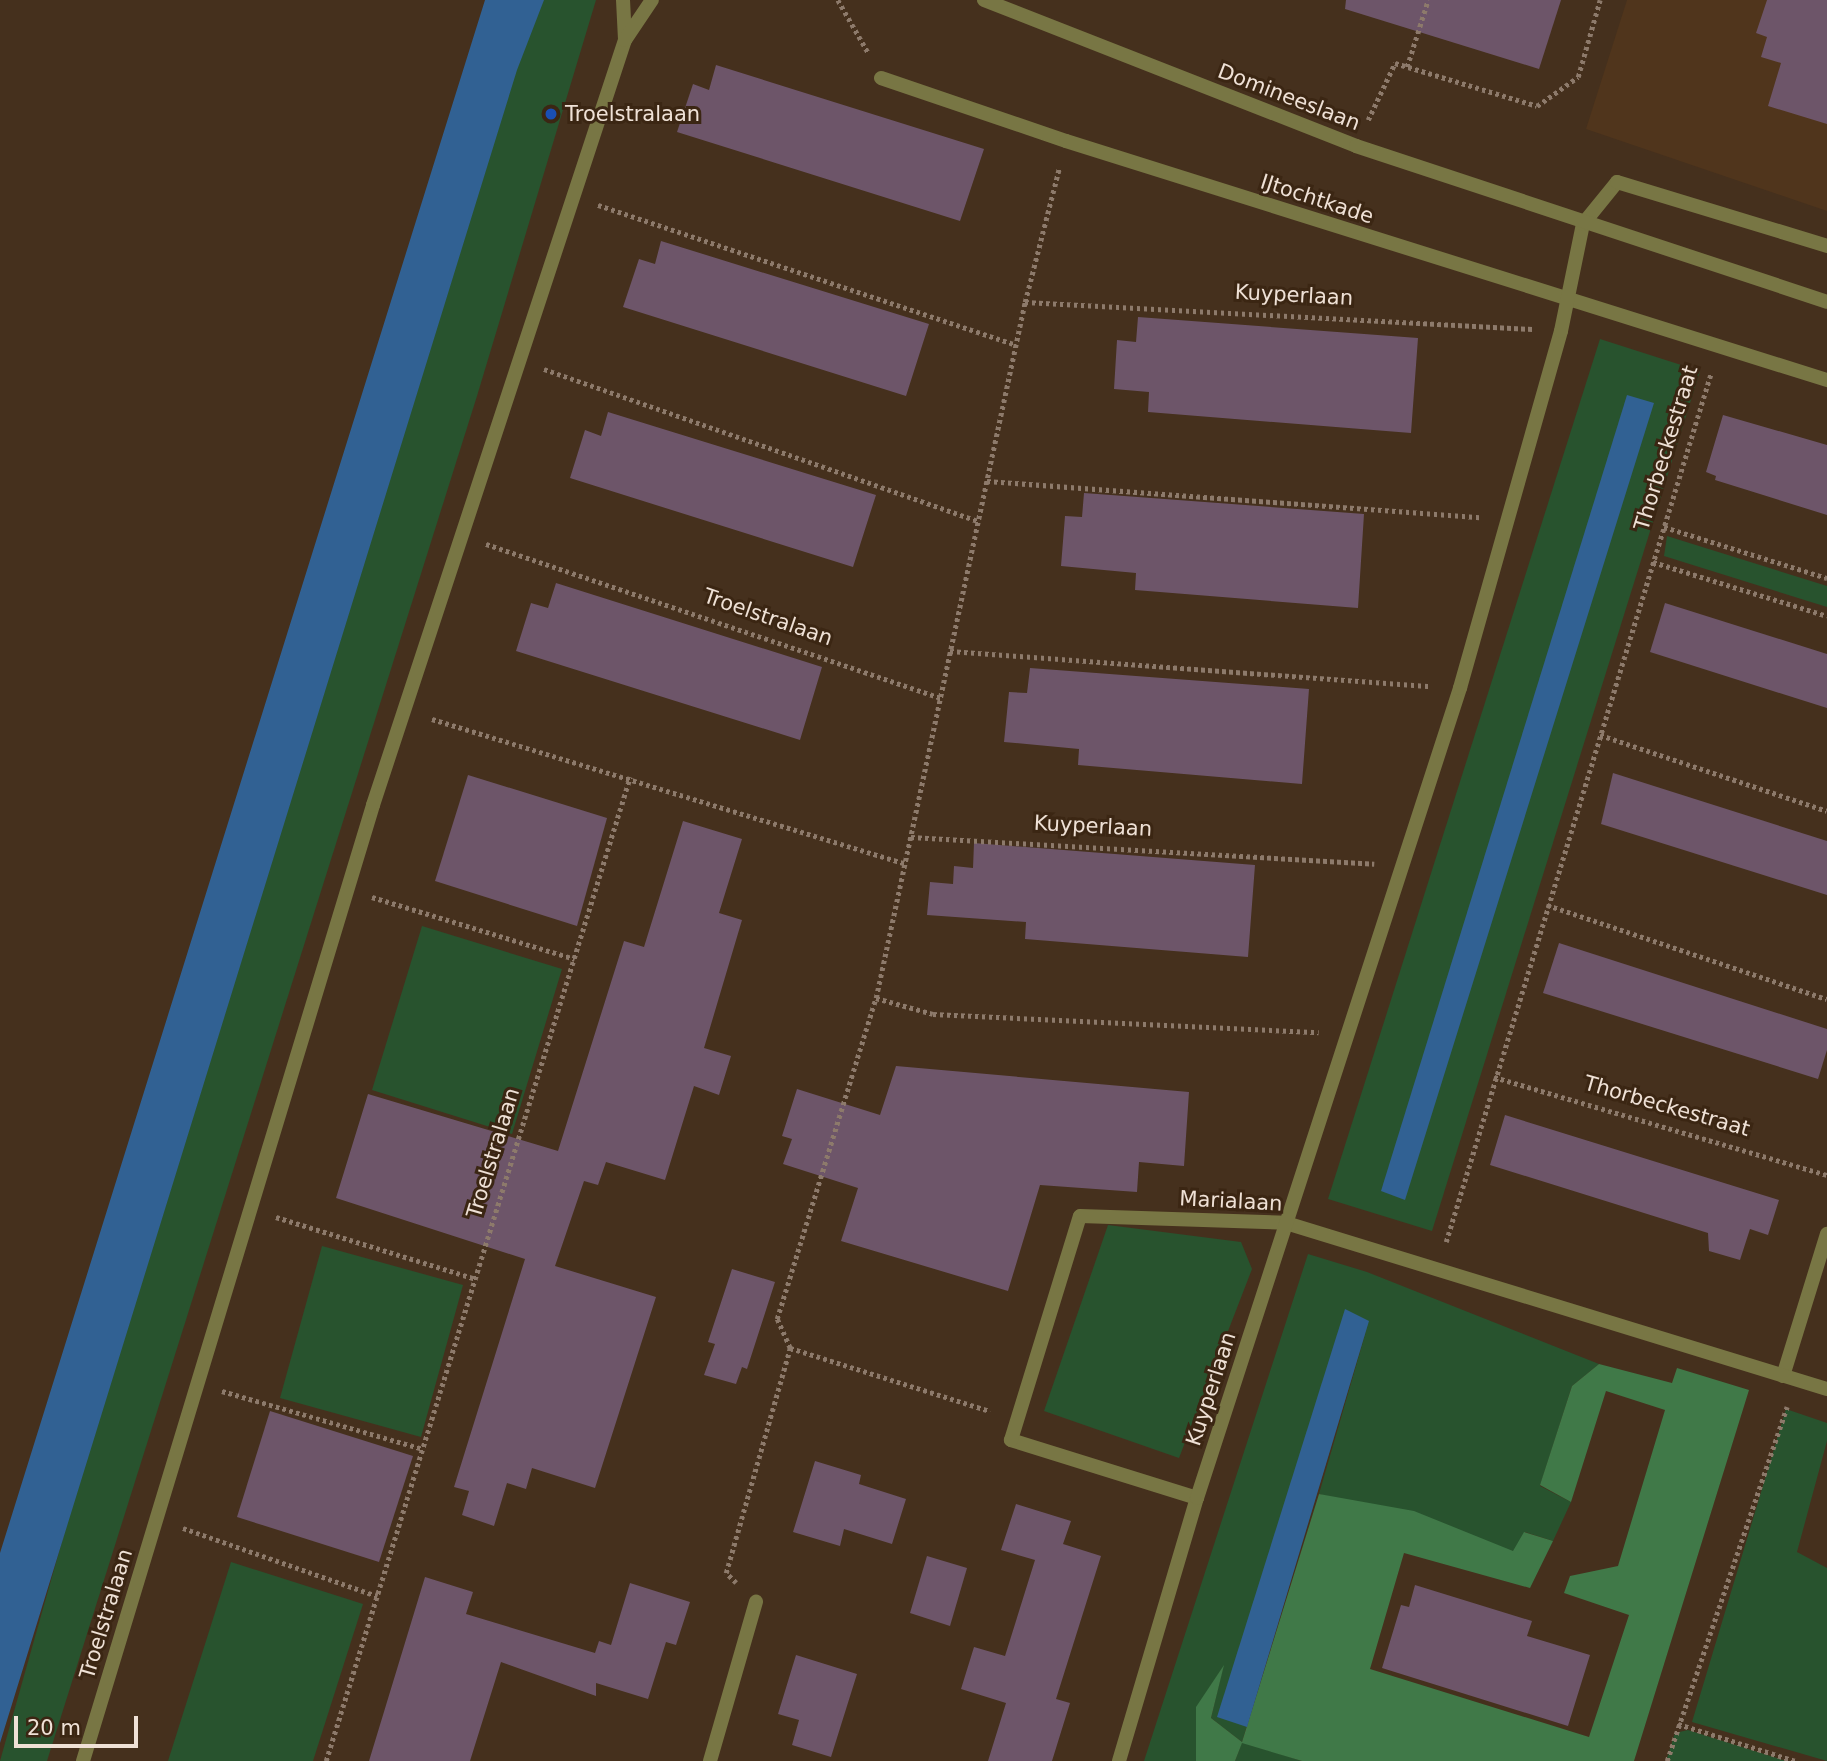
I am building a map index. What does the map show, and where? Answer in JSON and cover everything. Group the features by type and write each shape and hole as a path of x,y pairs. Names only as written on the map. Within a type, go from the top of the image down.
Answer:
{"street":[{"name":"Troelstralaan","path":"623,0 625,40"},
{"name":"Troelstralaan","path":"83,1761 347,889 404,711 625,40 652,0"},
{"name":"Domineeslaan","path":"984,0 1356,146 1583,224 1827,302"},
{"name":"IJtochtkade","path":"881,78 1066,141 1827,380"},
{"path":"1583,224 1617,182 1827,246"},
{"name":"Kuyperlaan","path":"1119,1761 1197,1499 1399,866 1460,688 1561,331 1583,224"},
{"name":"Marialaan","path":"1017,1419 1080,1216 1286,1223 1827,1389"},
{"path":"1790,1378 1827,1234"},
{"path":"1017,1419 1011,1440 1197,1499"},
{"path":"710,1761 756,1602"}],"path":[{"path":"838,0 881,78"},
{"path":"1407,67 1428,0"},
{"path":"1356,146 1395,63 1537,106 1578,77 1600,0"},
{"path":"756,1602 726,1573 790,1348 777,1318 876,998 1025,302 1066,141"},
{"path":"575,196 1016,345"},
{"name":"Kuyperlaan","path":"1025,302 1561,331"},
{"name":"Thorbeckestraat","path":"1438,1270 1494,1077 1720,346"},
{"path":"520,360 978,521"},
{"path":"987,481 1508,519"},
{"path":"1664,527 1827,578"},
{"name":"Troelstralaan","path":"462,536 941,698"},
{"name":"Thorbeckestraat","path":"1653,562 1827,616"},
{"path":"950,651 1460,688"},
{"path":"404,711 631,777 905,864"},
{"path":"1600,735 1827,811"},
{"name":"Troelstralaan","path":"326,1761 631,777"},
{"name":"Kuyperlaan","path":"911,836 1399,866"},
{"path":"347,889 575,959"},
{"path":"1547,905 1827,999"},
{"path":"876,998 933,1014 1287,1034 1348,1031"},
{"name":"Thorbeckestraat","path":"1494,1077 1827,1175"},
{"path":"250,1209 476,1279"},
{"path":"790,1348 1017,1419"},
{"path":"1667,1761 1790,1378"},
{"path":"197,1384 423,1450"},
{"path":"156,1519 377,1596"},
{"path":"1678,1724 1795,1761"}],"shaded area":[{"path":"1627,0 1827,0 1827,211 1586,129"}],"green space":[{"path":"497,0 596,0 477,396 47,1761 0,1761"},
{"path":"1600,339 1700,371 1432,1231 1328,1199"},
{"path":"1667,536 1827,586 1827,607 1664,556"},
{"path":"422,926 562,969 512,1134 372,1090"},
{"path":"1108,1225 1241,1242 1252,1269 1179,1458 1044,1411"},
{"path":"322,1246 463,1285 421,1437 280,1398"},
{"path":"1308,1254 1367,1272 1599,1364 1572,1386 1540,1486 1571,1502 1553,1541 1525,1532 1514,1552 1319,1494 1369,1321 1242,1742 1211,1718 1223,1667 1197,1707 1196,1761 1144,1761"},
{"path":"1599,1364 1672,1383 1677,1368 1749,1390 1634,1761 1302,1761 1242,1743 1235,1761 1196,1761 1196,1707 1224,1665 1211,1718 1242,1742 1319,1494 1414,1511 1513,1551 1524,1532 1553,1541 1530,1588 1404,1553 1370,1669 1589,1737 1629,1615 1564,1593 1570,1576 1618,1566 1665,1410 1606,1391 1571,1502 1540,1485 1572,1386"},
{"path":"1786,1409 1827,1423 1827,1441 1797,1552 1827,1568 1827,1761 1692,1722"},
{"path":"231,1562 363,1604 313,1761 168,1761"},
{"path":"1688,1730 1786,1761 1666,1761 1675,1733"},
{"path":"1242,1742 1302,1761 1235,1761"}],"water":[{"path":"485,0 544,0 517,70 0,1743 0,1553"},
{"path":"1627,395 1654,403 1405,1200 1381,1191"},
{"path":"1345,1309 1369,1321 1247,1727 1217,1717"}],"building":[{"path":"1346,0 1561,0 1539,69 1345,9"},
{"path":"1767,0 1827,0 1827,124 1768,106 1781,63 1761,57 1767,37 1756,33"},
{"path":"716,65 984,149 960,221 677,132 693,84 709,90"},
{"path":"661,241 929,324 906,396 623,307 639,259 655,264"},
{"path":"1138,317 1418,338 1411,433 1148,412 1149,392 1114,389 1117,340 1136,342"},
{"path":"608,412 876,495 853,567 570,478 585,430 601,436"},
{"path":"1723,415 1827,445 1827,515 1715,480 1716,476 1706,472"},
{"path":"1084,493 1364,514 1358,608 1135,590 1136,573 1061,566 1065,516 1082,517"},
{"path":"556,583 822,667 800,740 516,651 531,603 548,608"},
{"path":"1665,603 1827,654 1827,708 1650,652"},
{"path":"1030,668 1309,689 1302,784 1078,765 1079,749 1004,742 1009,692 1027,693"},
{"path":"1613,773 1827,841 1827,895 1601,824"},
{"path":"468,775 607,818 577,926 435,881"},
{"path":"683,821 742,839 719,913 742,920 704,1048 731,1056 719,1095 694,1086 665,1180 606,1162 598,1185 584,1181 555,1266 656,1297 595,1488 532,1468 526,1489 507,1483 494,1526 462,1515 469,1491 454,1487 525,1259 336,1198 368,1094 558,1151 624,941 644,947"},
{"path":"974,843 1255,865 1248,957 1025,939 1026,922 927,915 930,882 953,884 954,866 973,868"},
{"path":"1559,943 1827,1029 1827,1050 1818,1079 1543,993"},
{"path":"896,1066 1189,1092 1184,1166 1139,1162 1137,1192 1040,1185 1008,1291 841,1241 858,1188 783,1164 792,1139 782,1136 797,1089 880,1115"},
{"path":"1505,1115 1779,1200 1768,1235 1750,1229 1740,1260 1709,1251 1708,1233 1490,1165"},
{"path":"732,1269 775,1282 747,1369 742,1367 736,1384 704,1375 715,1344 708,1342"},
{"path":"270,1411 413,1456 379,1562 237,1517"},
{"path":"815,1461 861,1475 859,1484 906,1499 892,1544 844,1529 840,1546 793,1532"},
{"path":"1016,1504 1071,1521 1063,1544 1101,1556 1056,1699 1070,1703 1052,1761 988,1761 1006,1703 961,1689 974,1647 1005,1656 1035,1560 1001,1550"},
{"path":"927,1556 967,1568 950,1626 910,1613"},
{"path":"425,1577 473,1592 466,1614 595,1653 599,1641 611,1645 630,1583 690,1602 676,1645 666,1642 648,1699 596,1683 596,1696 501,1662 470,1761 369,1761"},
{"path":"1415,1585 1532,1621 1527,1636 1590,1655 1568,1726 1382,1668 1401,1605 1409,1607"},
{"path":"796,1655 857,1674 831,1757 792,1745 799,1720 778,1714"}],"place":[{"name":"Troelstralaan","path":"551,114"}]}
